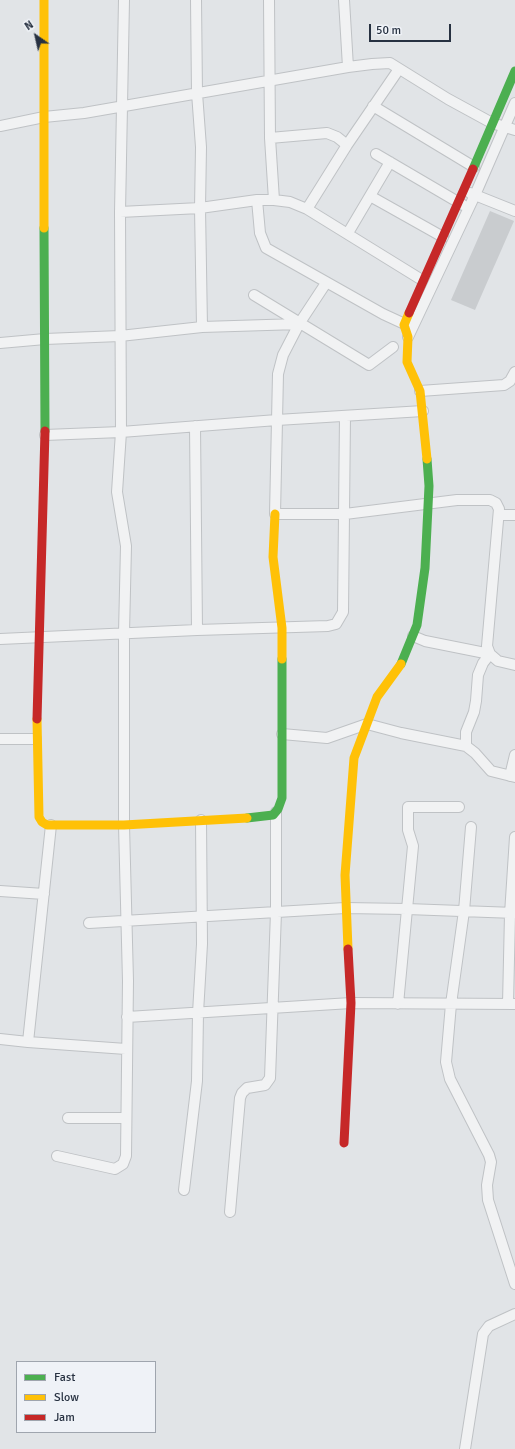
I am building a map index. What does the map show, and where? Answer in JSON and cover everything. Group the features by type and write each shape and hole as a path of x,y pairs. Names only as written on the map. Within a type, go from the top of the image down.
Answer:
{"street":[{"path":"44,0 43,188 45,435 36,739 39,817 47,825 124,825 267,817 276,812"},
{"path":"57,1156 115,1169 123,1164 126,1156 128,920 124,825 124,633 126,546 117,492 121,432 120,212 124,0"},
{"path":"196,0 197,93 201,147 200,208 202,327"},
{"path":"269,0 270,138 274,200"},
{"path":"344,0 348,67"},
{"path":"0,126 44,117 122,106 348,67 372,64 390,64 448,99 492,122 515,130"},
{"path":"307,209 347,145 400,69"},
{"path":"344,1143 351,1003 345,908 345,875 354,758 377,697 401,664 418,625 425,568 429,486 420,391 407,362 409,326 416,294 464,190 515,71"},
{"path":"409,326 427,298 475,195 515,103"},
{"path":"373,106 474,167"},
{"path":"270,138 327,133 337,137 347,145"},
{"path":"376,154 469,208"},
{"path":"348,234 390,162"},
{"path":"464,190 515,211"},
{"path":"370,196 443,237"},
{"path":"120,212 200,208 257,200 290,202 307,209 422,280"},
{"path":"257,200 260,233 266,248 326,283 409,326"},
{"path":"230,1212 240,1098 242,1093 247,1088 265,1085 269,1082 276,912 276,812 282,798 282,628 273,557 278,374 283,355 299,324 326,283"},
{"path":"416,294 427,298"},
{"path":"254,295 299,324 369,365 393,347"},
{"path":"0,343 45,339 120,336 202,327 299,324"},
{"path":"420,391 504,385 510,381 515,372"},
{"path":"45,435 121,432 423,411"},
{"path":"0,639 328,626 336,624 343,612 345,416"},
{"path":"195,426 197,630"},
{"path":"275,514 345,514 428,503 484,498 496,504 499,509 499,515 487,646 490,654 498,661 515,665"},
{"path":"499,515 515,515"},
{"path":"413,636 425,641 490,654"},
{"path":"466,746 466,732 476,706 478,675 483,663 490,654"},
{"path":"282,734 327,738 367,724 401,734 466,746 492,771 513,777 515,755"},
{"path":"0,739 36,739"},
{"path":"398,1004 413,846 408,830 408,807 459,807"},
{"path":"184,1190 196,1089 202,944 201,820"},
{"path":"28,1042 52,825"},
{"path":"470,827 464,911 446,1052 450,1079 489,1155 490,1162 487,1185 488,1200 515,1284"},
{"path":"127,1017 351,1003 511,1004 515,837"},
{"path":"0,891 44,894"},
{"path":"89,923 345,908 407,908 512,913"},
{"path":"0,1039 126,1049"},
{"path":"68,1118 126,1118"},
{"path":"465,1449 483,1334 489,1326 515,1314"}],"building":[{"path":"490,211 514,221 475,310 451,300"}],"traffic: fast":[{"path":"473,169 515,71"},
{"path":"44,228 45,431"},
{"path":"401,664 417,625 425,568 429,486 427,459"},
{"path":"247,818 273,815 278,809 282,798 282,659"}],"traffic: slow":[{"path":"44,0 44,228"},
{"path":"409,313 404,325 408,337 407,362 420,391 427,459"},
{"path":"275,514 273,557 282,628 282,659"},
{"path":"348,949 345,875 354,758 377,697 401,664"},
{"path":"37,719 39,817 42,822 47,825 124,825 247,818"}],"traffic: jam":[{"path":"409,313 473,169"},
{"path":"37,719 45,431"},
{"path":"344,1143 351,1003 348,949"}]}
